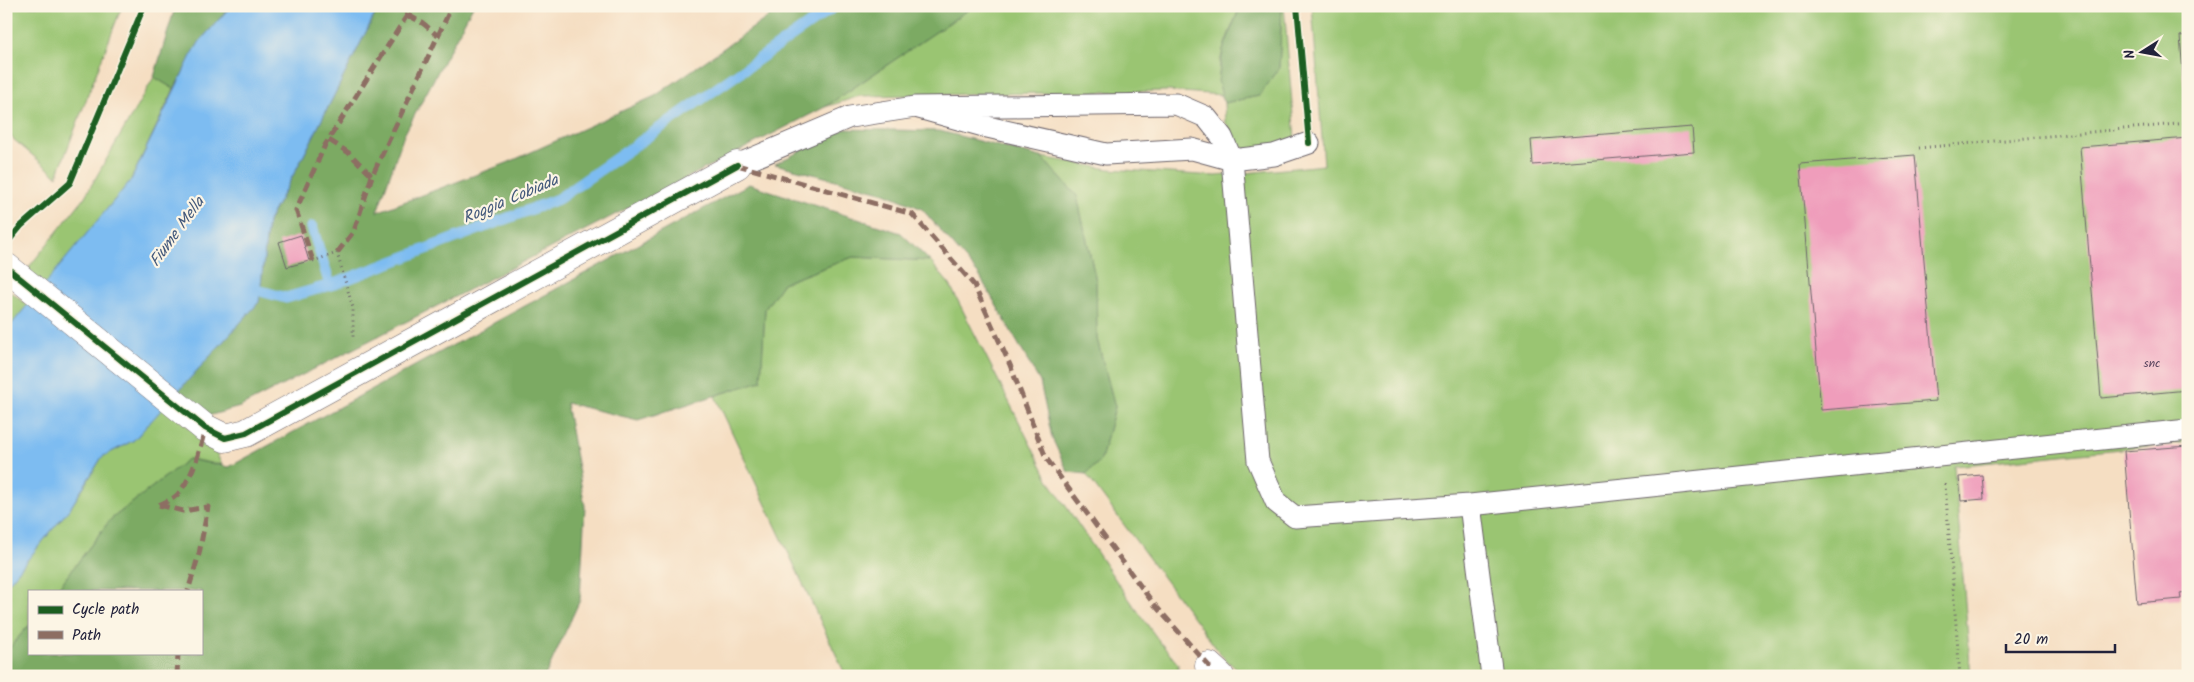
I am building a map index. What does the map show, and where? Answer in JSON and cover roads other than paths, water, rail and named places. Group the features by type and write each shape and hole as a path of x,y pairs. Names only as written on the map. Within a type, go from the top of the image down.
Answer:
{"street":[{"path":"15,274 205,428 225,438 246,433 737,165"}],"lane":[{"path":"737,165 850,117 915,107 1176,104 1206,117 1222,137 1232,160 1258,461 1276,502 1295,517 1470,505 2188,430"},
{"path":"915,107 983,126 1106,154 1192,149 1232,160 1274,155 1309,143"},
{"path":"1470,505 1492,676"}],"water":[{"name":"Fiume Mella","path":"231,6 379,6 304,155 268,221 259,302 134,440 102,457 71,507 6,586 6,331 131,180 191,56 200,41"}],"waterway":[{"name":"Roggia Cobiada","path":"246,287 286,298 334,284 558,199 835,6"},
{"path":"312,227 330,285"}]}
